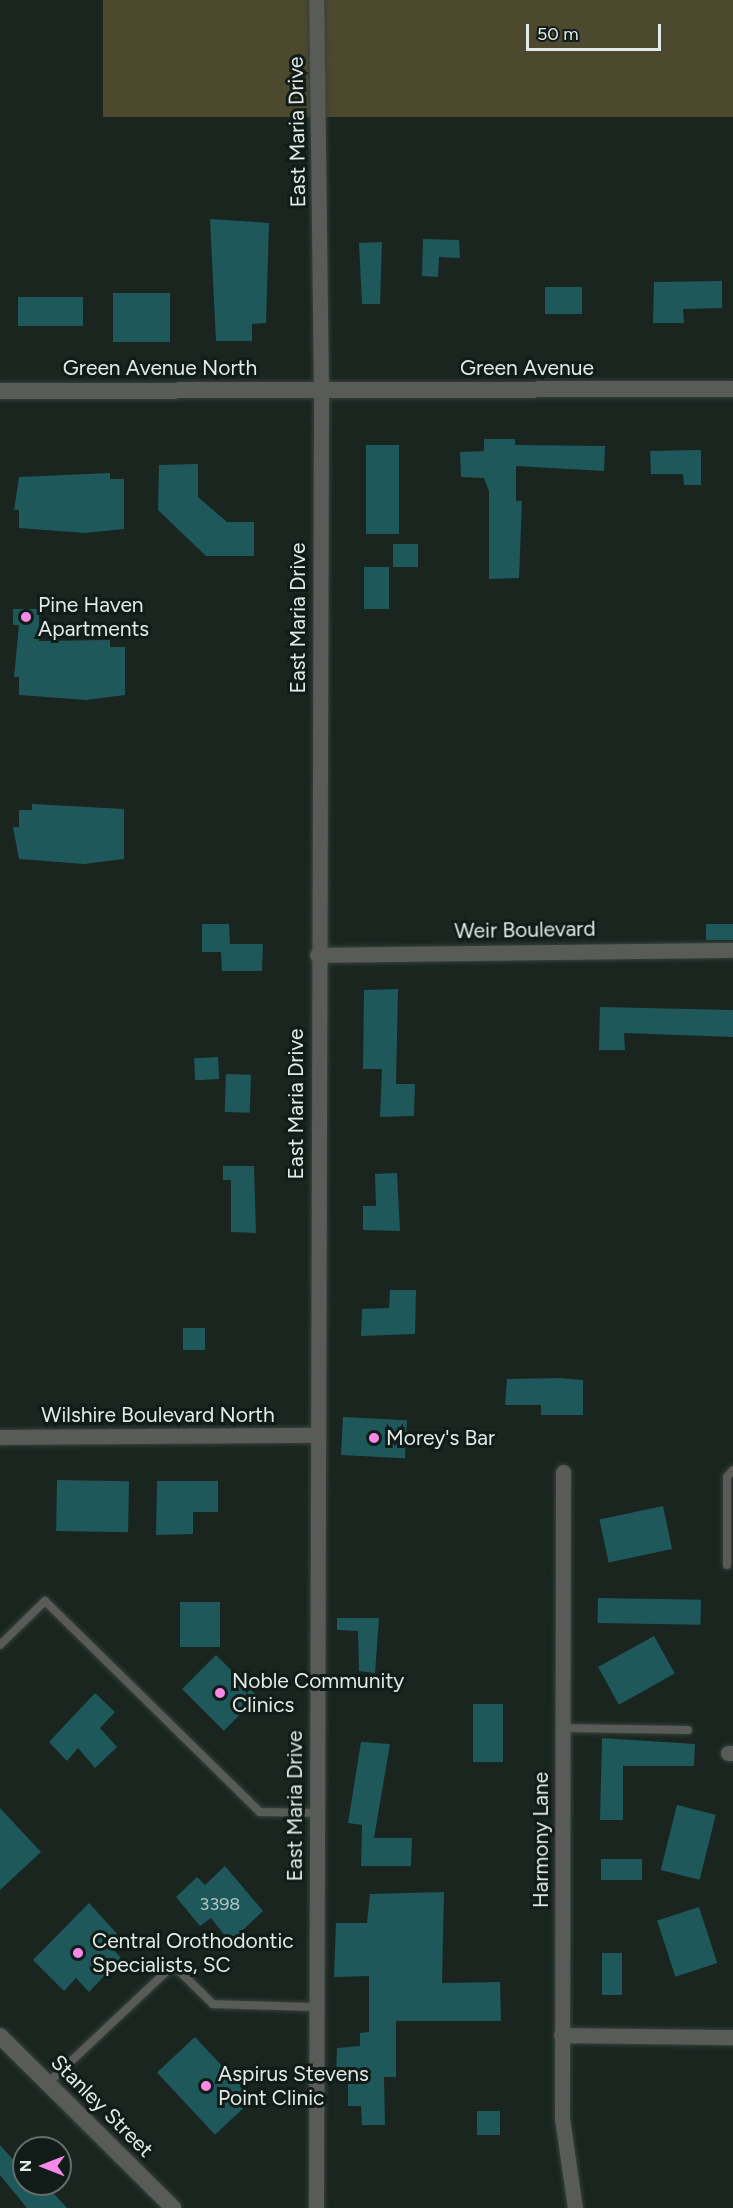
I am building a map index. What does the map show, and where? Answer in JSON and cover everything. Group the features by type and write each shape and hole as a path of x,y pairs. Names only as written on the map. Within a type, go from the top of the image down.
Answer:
{"street":[{"name":"East Maria Drive","path":"316,0 321,391 315,1435 316,2208"},
{"name":"Green Avenue","path":"321,391 733,389"},
{"name":"Green Avenue North","path":"0,391 321,391"},
{"name":"Weir Boulevard","path":"317,955 733,950"},
{"name":"Wilshire Boulevard North","path":"0,1437 315,1435"},
{"name":"Harmony Lane","path":"563,1472 562,2118 575,2208"},
{"path":"561,2035 733,2037"},
{"name":"Stanley Street","path":"0,2036 173,2208"}],"lane":[{"path":"727,1565 727,1477 733,1470"},
{"path":"0,1645 45,1601 260,1812 316,1813"},
{"path":"562,1728 688,1730"},
{"path":"48,2083 173,1965 213,2004 316,2007"}],"shaded area":[{"path":"103,0 733,0 733,117 103,117"}],"building":[{"path":"210,219 269,223 266,323 252,324 252,341 216,341"},
{"path":"423,239 459,240 460,258 439,257 438,277 422,276"},
{"path":"382,242 380,304 362,304 359,243"},
{"path":"722,281 722,308 683,309 684,323 653,323 654,282"},
{"path":"545,287 582,287 582,314 545,314"},
{"path":"113,293 170,293 170,342 113,342"},
{"path":"18,297 83,297 83,326 18,326"},
{"path":"484,439 515,439 515,445 605,446 604,471 516,466 516,501 522,501 519,578 489,579 489,491 484,478 461,477 460,452 484,451"},
{"path":"366,445 399,445 399,534 366,534"},
{"path":"701,450 701,485 684,485 683,474 651,474 650,451"},
{"path":"198,464 198,497 227,522 254,522 254,556 206,556 158,510 159,465"},
{"path":"110,473 110,479 124,479 124,529 85,533 19,528 19,510 14,510 19,477"},
{"path":"393,544 418,544 418,567 393,567"},
{"path":"364,567 389,567 389,609 364,609"},
{"path":"13,609 39,609 39,641 110,640 110,647 125,647 125,695 86,700 19,695 19,677 14,677 19,625 13,625"},
{"path":"32,804 124,809 124,859 84,864 19,859 13,827 19,827 19,810 32,810"},
{"path":"202,924 229,924 230,944 263,944 262,971 222,971 221,952 202,952"},
{"path":"706,924 733,924 733,940 706,940"},
{"path":"398,989 396,1084 415,1084 414,1116 380,1117 382,1069 363,1069 364,990"},
{"path":"600,1007 733,1010 733,1037 624,1033 625,1050 599,1050"},
{"path":"218,1057 219,1079 195,1080 194,1058"},
{"path":"226,1074 251,1075 250,1113 225,1112"},
{"path":"223,1166 254,1166 256,1233 231,1232 231,1180 223,1180"},
{"path":"397,1173 400,1231 363,1230 363,1206 376,1206 375,1174"},
{"path":"390,1290 416,1290 415,1334 361,1336 362,1309 389,1308"},
{"path":"183,1328 205,1328 205,1350 183,1350"},
{"path":"507,1379 583,1380 583,1415 541,1415 541,1405 505,1405"},
{"name":"Morey's Bar","path":"343,1417 407,1420 405,1458 341,1455"},
{"path":"57,1480 129,1481 128,1532 56,1531"},
{"path":"157,1481 218,1481 218,1512 193,1512 193,1534 156,1535"},
{"path":"663,1506 672,1549 609,1563 599,1520"},
{"path":"598,1598 701,1600 701,1625 598,1623"},
{"path":"180,1602 220,1602 220,1647 180,1647"},
{"path":"337,1618 379,1618 375,1673 359,1671 358,1631 337,1630"},
{"path":"654,1636 675,1674 619,1705 598,1667"},
{"name":"Noble Community Clinics","path":"216,1655 258,1697 224,1731 182,1689"},
{"path":"95,1693 115,1712 100,1728 117,1747 95,1768 78,1748 67,1761 49,1742"},
{"path":"473,1704 503,1704 503,1762 473,1762"},
{"path":"602,1738 695,1744 694,1766 623,1766 623,1820 600,1820"},
{"path":"361,1742 390,1744 374,1838 412,1838 411,1866 361,1866 362,1825 348,1823"},
{"path":"677,1805 716,1815 700,1880 661,1870"},
{"path":"0,1808 41,1852 0,1890"},
{"path":"601,1859 642,1859 642,1880 601,1880"},
{"path":"225,1866 263,1911 230,1942 211,1918 200,1926 176,1897 197,1877 205,1885"},
{"path":"444,1892 442,1983 500,1982 501,2021 396,2021 396,2077 384,2077 385,2125 362,2125 361,2106 348,2106 348,2077 336,2077 337,2048 360,2046 360,2033 369,2032 369,1976 334,1977 336,1923 367,1923 370,1894"},
{"name":"Central Orothodontic Specialists, SC","path":"89,1903 120,1937 111,1947 121,1958 89,1992 76,1978 64,1991 33,1960"},
{"path":"699,1907 717,1963 675,1977 657,1921"},
{"path":"602,1953 622,1953 622,1995 602,1995"},
{"name":"Aspirus Stevens Point Clinic","path":"195,2037 253,2099 215,2135 157,2072"},
{"path":"477,2111 500,2111 500,2135 477,2135"},
{"path":"0,2145 12,2158 12,2190 0,2175"},
{"path":"17,2196 56,2196 67,2208 27,2208"}],"place":[{"name":"Pine Haven Apartments","path":"26,617"},
{"name":"Morey's Bar","path":"374,1438"},
{"name":"Noble Community Clinics","path":"220,1693"},
{"name":"Central Orothodontic Specialists, SC","path":"78,1953"},
{"name":"Aspirus Stevens Point Clinic","path":"206,2086"}]}
